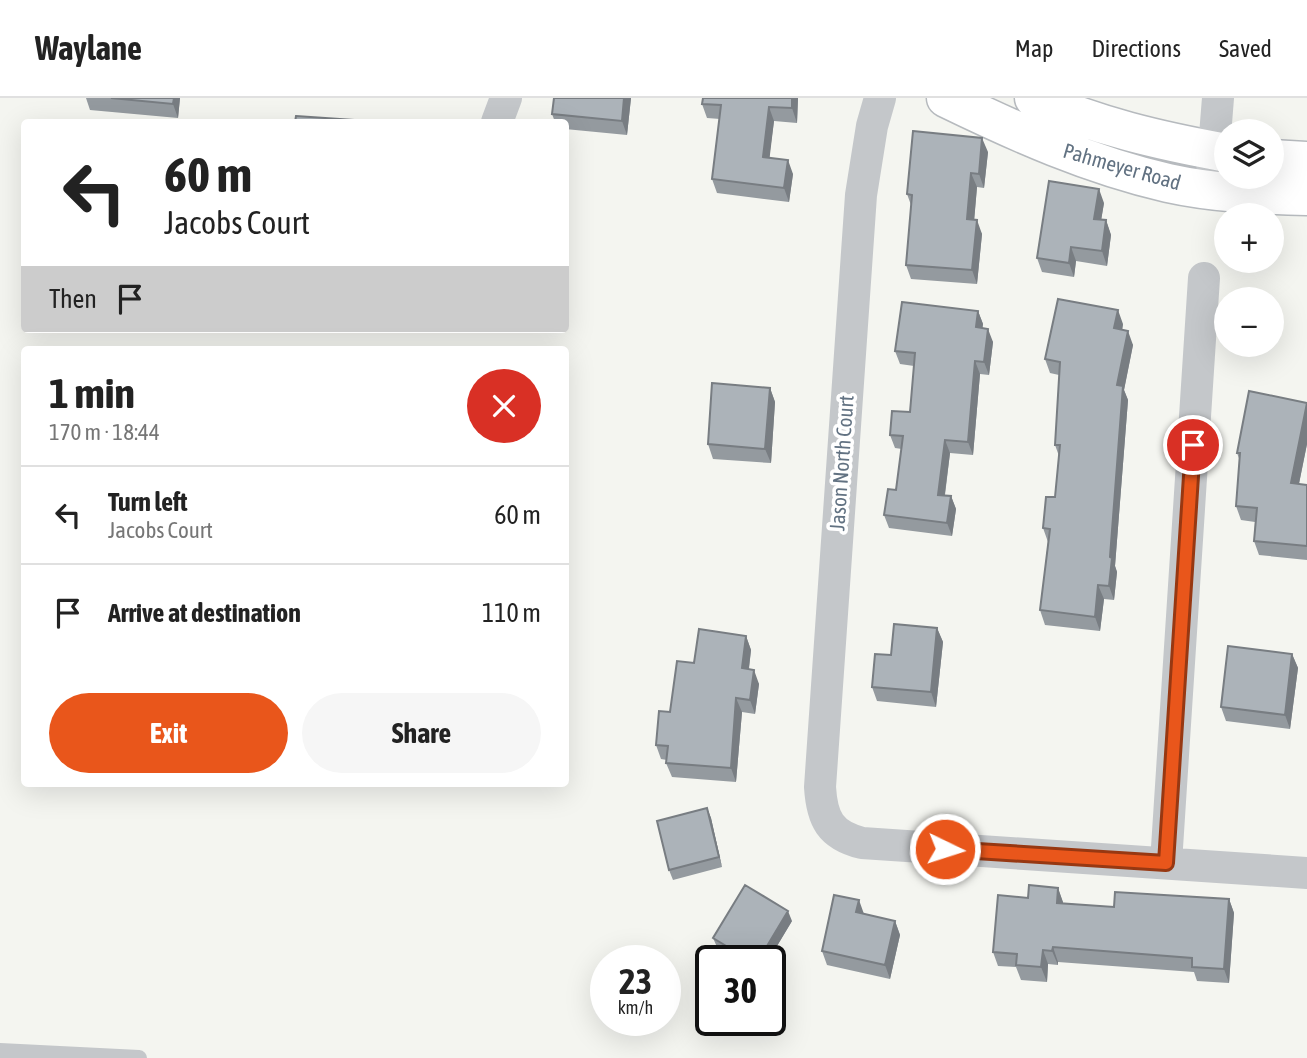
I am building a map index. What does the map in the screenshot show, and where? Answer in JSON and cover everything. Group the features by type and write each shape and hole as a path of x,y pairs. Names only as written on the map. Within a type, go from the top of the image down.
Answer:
{"street":[{"path":"497,119 506,98"},
{"name":"Jason North Court","path":"880,98 872,125 861,195 822,760 821,802 824,816 831,827 850,840 862,843 1166,863"},
{"name":"Pahmeyer Road","path":"946,98 1043,143 1090,161 1170,183 1254,194 1307,197"},
{"name":"Pahmeyer Road","path":"1034,98 1086,119 1129,132 1214,151"},
{"path":"1218,98 1219,119"},
{"path":"1284,160 1307,161"},
{"path":"1210,189 1214,174"},
{"path":"1204,278 1166,863 1307,873"}],"lane":[{"path":"0,1051 139,1058"}],"building":[{"path":"111,98 174,98 173,104"},
{"path":"554,98 624,98 622,121 552,114"},
{"path":"703,98 792,98 792,108 769,107 763,157 788,160 784,188 712,179 721,105 702,104"},
{"path":"296,116 339,119 296,119"},
{"path":"913,131 982,138 979,174 971,173 967,219 977,220 972,270 906,265 912,195 907,194"},
{"path":"1049,181 1099,189 1094,219 1106,220 1102,251 1071,247 1069,263 1037,258"},
{"path":"1058,299 1118,310 1114,328 1128,331 1117,385 1123,386 1109,586 1098,585 1095,617 1040,610 1050,529 1043,528 1046,497 1055,497 1060,445 1055,445 1060,362 1045,359"},
{"path":"902,302 978,311 976,327 988,329 984,362 975,361 968,442 945,440 938,495 951,496 947,523 884,515 888,489 896,490 903,436 890,435 892,411 910,412 915,353 895,351"},
{"path":"712,383 770,388 765,449 708,444"},
{"path":"1249,391 1307,403 1291,483 1307,485 1307,546 1254,541 1257,508 1236,506 1240,453 1237,453"},
{"path":"894,624 937,628 931,692 872,687 875,654 891,655"},
{"path":"699,629 746,636 742,668 754,670 750,700 736,698 731,768 666,763 668,746 656,745 659,711 670,712 677,661 694,663"},
{"path":"1228,646 1292,654 1285,715 1221,707"},
{"path":"707,808 719,857 669,870 657,821"},
{"path":"745,885 788,911 768,945 725,945 713,938"},
{"path":"1029,885 1058,888 1057,903 1114,907 1115,892 1229,899 1224,969 1192,967 1192,958 1053,947 1052,951 1043,950 1041,967 1016,965 1017,954 993,952 998,895 1028,898"},
{"path":"834,895 859,900 856,912 895,921 885,965 822,951"}],"route":[{"path":"945,849 1166,863 1193,445"}]}
